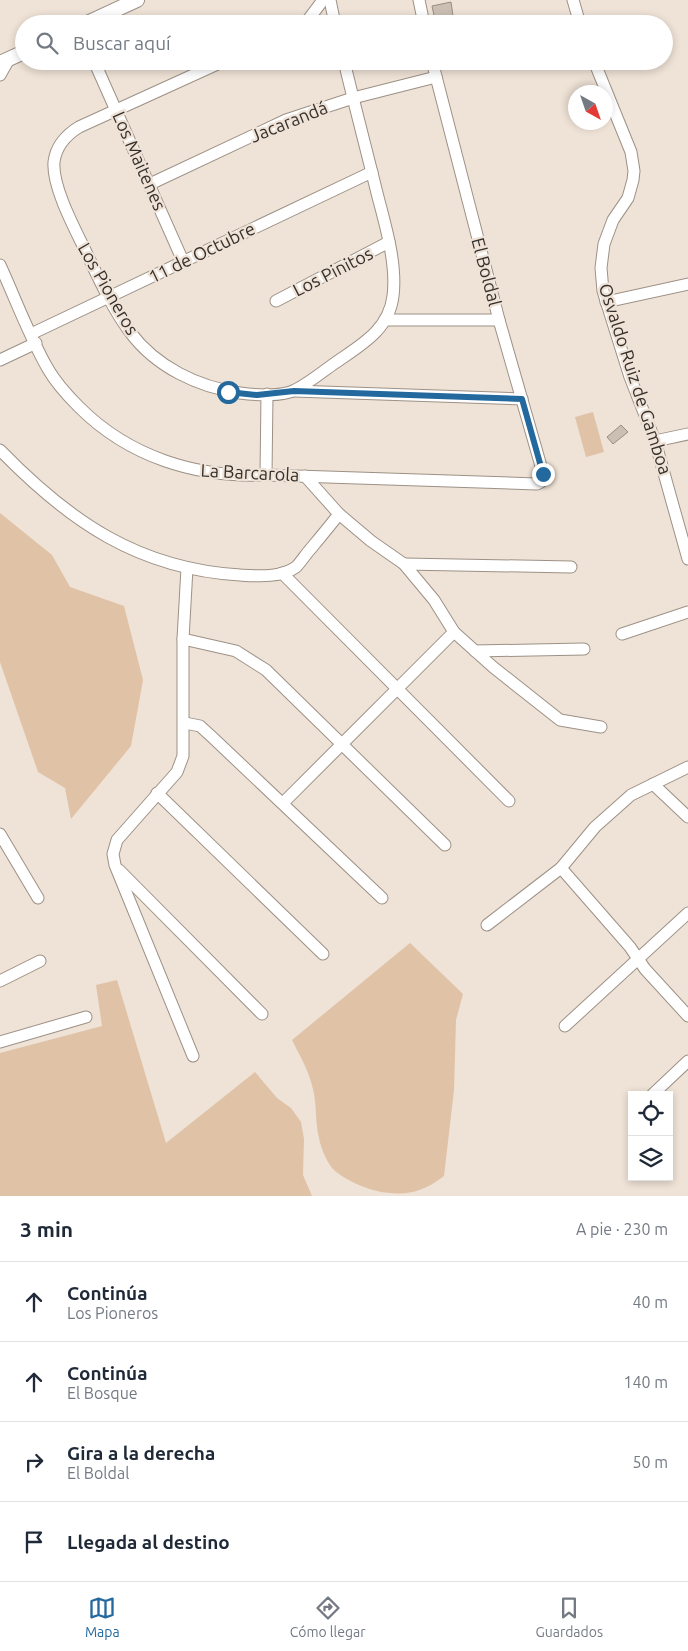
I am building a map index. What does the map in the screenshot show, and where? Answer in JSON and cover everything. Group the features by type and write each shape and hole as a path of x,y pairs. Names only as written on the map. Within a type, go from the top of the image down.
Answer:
{"main road":[{"path":"104,15 137,0"}],"street":[{"path":"312,15 323,0"},
{"path":"330,0 333,15"},
{"path":"419,0 422,15"},
{"path":"573,0 577,15"},
{"path":"0,75 4,61"},
{"name":"Los Maitenes","path":"98,70 183,261"},
{"name":"Los Pioneros","path":"204,70 85,124 67,136 56,153 54,168 66,210 109,298 130,332 150,353 174,371 214,388 242,394 294,391 367,341 385,320 393,295 390,242 346,70"},
{"name":"El Boldal","path":"434,70 499,320 543,474 541,482"},
{"name":"Osvaldo Ruiz de Gamboa","path":"598,70 628,143 634,171 628,198 613,220 604,244 601,268 606,302 630,377 655,441 688,559"},
{"name":"Jacarandá","path":"150,184 286,120 353,98 436,77"},
{"name":"11 de Octubre","path":"0,360 33,339 109,298 372,172"},
{"name":"Los Pinitos","path":"276,301 390,242"},
{"name":"La Barcarola","path":"0,265 33,339 49,369 73,401 102,427 126,444 152,457 189,469 227,475 537,484 541,482"},
{"path":"606,302 688,284"},
{"path":"385,320 499,320"},
{"path":"294,391 522,399"},
{"path":"266,475 267,394"},
{"path":"655,441 688,434"},
{"path":"0,450 75,517 92,529 154,559 187,568 225,574 282,573 296,567 339,514"},
{"path":"305,476 339,514 371,541 404,564 434,600 454,632 475,651 560,720 601,726"},
{"path":"404,564 572,567"},
{"path":"187,568 184,638 185,723 182,762 177,772 117,840 114,854 115,865 193,1056"},
{"path":"282,573 509,801"},
{"path":"622,634 688,612"},
{"path":"283,803 454,632"},
{"path":"184,638 236,651 266,670 445,845"},
{"path":"475,651 584,648"},
{"path":"185,723 195,724 204,730 382,898"},
{"path":"487,925 561,868 595,827 631,795 688,767"},
{"path":"653,784 688,817"},
{"path":"157,793 323,954"},
{"path":"0,834 38,898"},
{"path":"115,865 262,1014"},
{"path":"561,868 630,947 645,969 688,1016"},
{"path":"565,1026 688,913"},
{"path":"0,982 40,961"},
{"path":"2,1038 86,1018"},
{"path":"656,1091 688,1060"}],"shaded area":[{"path":"593,412 604,452 586,457 575,417"},
{"path":"0,513 52,555 70,587 124,606 143,680 131,746 71,819 65,788 38,772 0,662"},
{"path":"410,943 463,994 456,1020 454,1090 444,1176 429,1186 414,1192 390,1193 369,1189 356,1184 338,1173 328,1162 319,1138 311,1082 292,1040"},
{"path":"117,980 166,1143 255,1072 277,1098 291,1108 301,1122 304,1139 303,1175 312,1196 0,1196 0,1053 102,1026 96,985"}],"building":[{"path":"451,2 453,15 434,15 432,6"},
{"path":"621,425 628,432 613,444 607,437"}],"route":[{"path":"228,392 257,395 294,391 522,399 543,474"}]}
